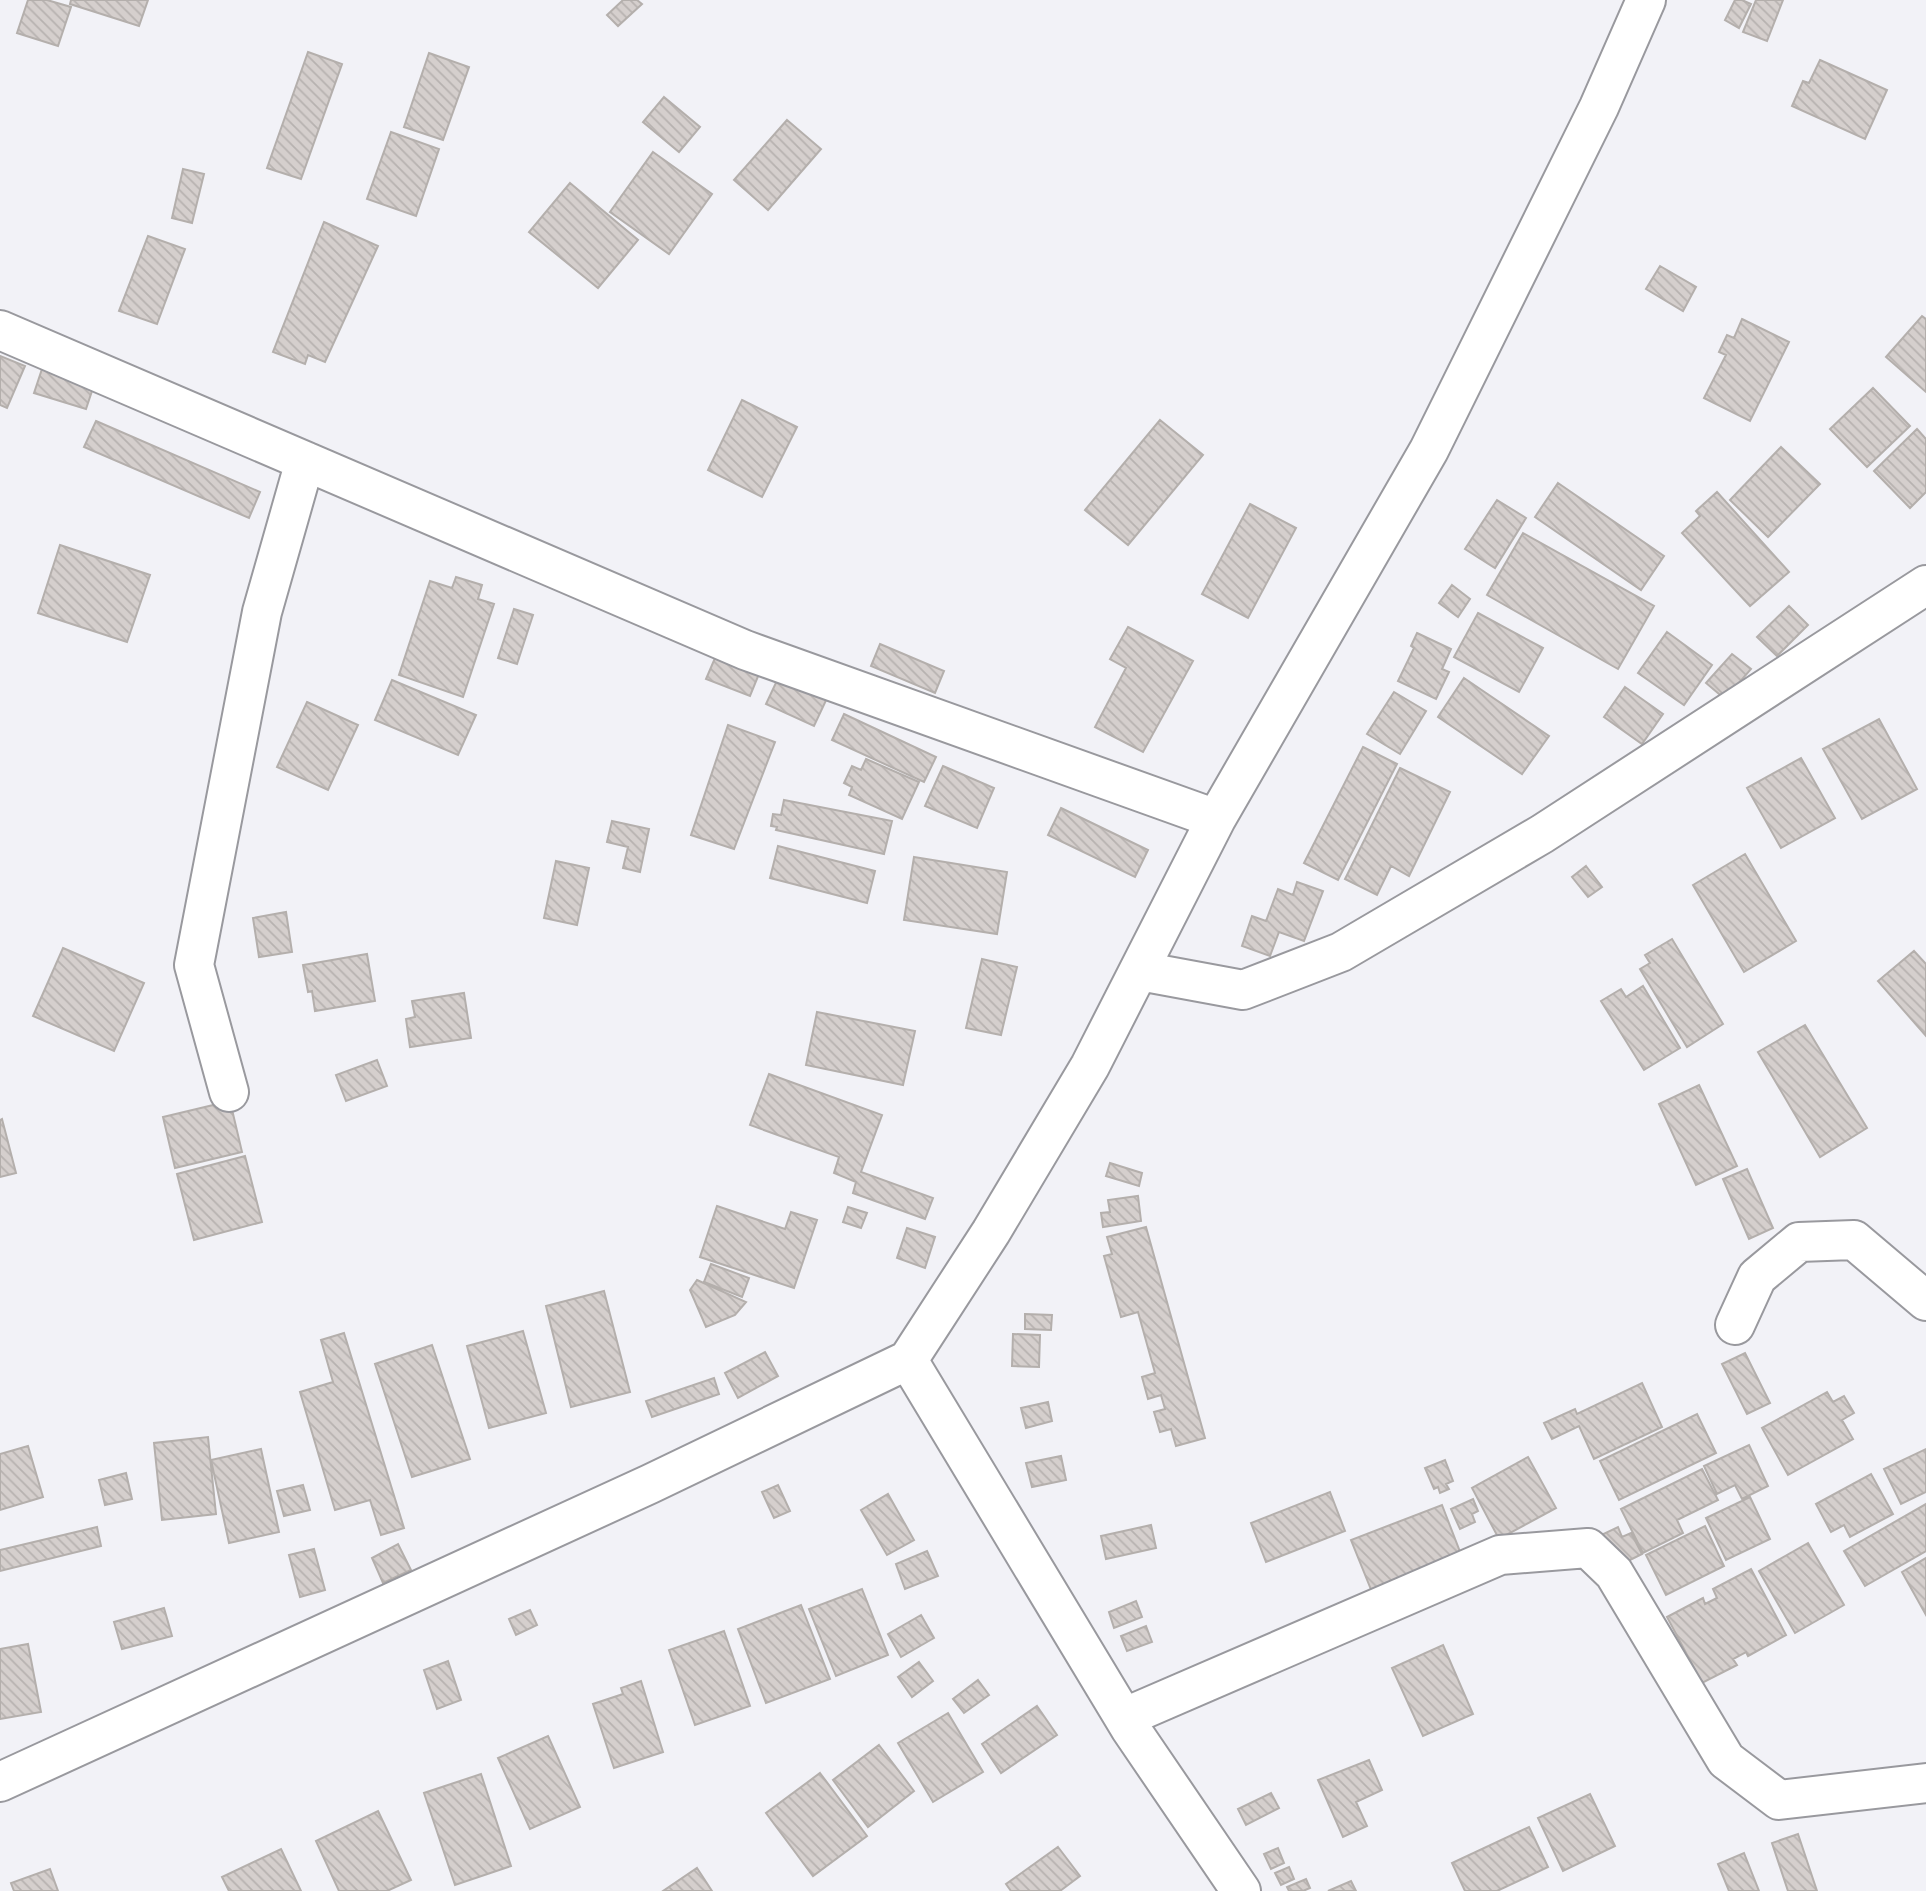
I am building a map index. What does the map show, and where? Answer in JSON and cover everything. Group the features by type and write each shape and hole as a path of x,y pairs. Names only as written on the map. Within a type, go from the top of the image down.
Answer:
{"street":[{"path":"0,1782 650,1484 908,1360 991,1232 1090,1066 1216,819 1429,450 1599,107 1646,0"},
{"path":"0,330 745,650 1216,819"},
{"path":"229,1092 194,965 262,611 305,461"},
{"path":"1140,971 1242,990 1341,953 1542,834 1926,585"},
{"path":"1735,1325 1757,1277 1799,1242 1854,1240 1926,1300"},
{"path":"908,1360 1130,1728 1241,1891"},
{"path":"1124,1715 1137,1712 1500,1555 1588,1548 1614,1573 1726,1760 1779,1800 1926,1783"}],"building":[{"path":"28,0 47,0 71,7 58,46 17,33"},
{"path":"71,0 148,0 139,26 70,4"},
{"path":"623,0 637,0 642,4 618,26 607,15"},
{"path":"1735,0 1751,4 1739,28 1725,20"},
{"path":"1756,0 1783,0 1767,41 1743,32"},
{"path":"308,52 342,64 301,179 267,168"},
{"path":"429,53 469,67 443,140 404,127"},
{"path":"1820,60 1887,90 1865,139 1792,106 1803,81 1809,83"},
{"path":"664,97 700,127 679,152 643,122"},
{"path":"787,120 821,149 768,210 734,180"},
{"path":"391,132 439,149 416,216 367,199"},
{"path":"653,152 712,194 669,254 610,212"},
{"path":"183,169 204,174 192,223 172,218"},
{"path":"570,183 638,240 598,288 529,232"},
{"path":"324,222 378,246 325,362 308,355 305,364 273,352"},
{"path":"148,236 185,249 157,324 119,311"},
{"path":"1660,266 1696,287 1683,311 1646,289"},
{"path":"1922,316 1926,319 1926,392 1886,357"},
{"path":"1742,319 1789,342 1750,421 1704,398 1726,355 1719,352 1727,335 1734,338"},
{"path":"0,356 25,366 7,408 0,405"},
{"path":"42,369 94,385 86,409 34,393"},
{"path":"1873,388 1910,426 1867,467 1830,429"},
{"path":"742,400 797,427 762,497 708,470"},
{"path":"1160,420 1203,455 1128,545 1085,510"},
{"path":"96,421 260,492 249,518 84,447"},
{"path":"1917,429 1926,439 1926,492 1910,508 1874,471"},
{"path":"1781,447 1820,484 1768,537 1730,500"},
{"path":"1558,483 1664,556 1641,590 1535,517"},
{"path":"1717,492 1789,572 1750,606 1682,533 1700,516 1696,511"},
{"path":"1497,500 1526,518 1495,568 1465,549"},
{"path":"1250,504 1296,528 1248,618 1202,594"},
{"path":"1523,533 1654,606 1618,669 1487,595"},
{"path":"60,545 150,575 127,642 38,613"},
{"path":"456,577 482,585 478,599 494,604 463,697 399,675 430,581 452,588"},
{"path":"1452,585 1470,599 1458,617 1439,603"},
{"path":"1789,606 1808,625 1777,656 1757,637"},
{"path":"514,609 533,615 517,664 498,658"},
{"path":"1478,613 1543,648 1519,692 1454,657"},
{"path":"1128,627 1193,661 1143,752 1095,727 1126,668 1110,659"},
{"path":"1667,632 1712,665 1684,705 1638,673"},
{"path":"1417,633 1451,649 1442,669 1449,672 1436,699 1398,681 1414,648 1411,646"},
{"path":"880,644 944,671 935,693 871,666"},
{"path":"718,651 761,669 750,696 706,679"},
{"path":"1732,654 1751,669 1725,699 1706,683"},
{"path":"781,672 829,694 814,726 766,704"},
{"path":"1464,678 1549,736 1522,774 1438,717"},
{"path":"392,680 476,715 458,755 375,720"},
{"path":"1625,687 1663,714 1642,744 1604,717"},
{"path":"1394,692 1426,711 1400,754 1367,734"},
{"path":"307,702 358,725 328,790 277,767"},
{"path":"844,714 936,757 924,782 832,740"},
{"path":"1879,719 1917,789 1862,819 1823,749"},
{"path":"728,725 775,742 734,849 691,835"},
{"path":"1363,747 1397,764 1338,880 1304,863"},
{"path":"1801,758 1835,818 1781,848 1747,788"},
{"path":"866,759 919,782 902,819 849,795 852,787 844,783 852,766 861,770"},
{"path":"943,766 994,788 977,828 925,806"},
{"path":"1400,768 1450,792 1409,876 1391,866 1377,895 1345,879"},
{"path":"784,800 892,821 884,854 776,830 777,827 771,826 773,814 781,815"},
{"path":"1061,808 1148,850 1135,877 1048,835"},
{"path":"612,821 649,829 640,872 623,868 628,847 607,842"},
{"path":"778,846 875,871 867,903 770,878"},
{"path":"1745,854 1796,941 1744,972 1693,885"},
{"path":"914,857 1007,872 997,934 904,920"},
{"path":"556,861 589,868 577,925 544,918"},
{"path":"1586,866 1602,887 1588,897 1572,877"},
{"path":"1297,882 1323,891 1304,941 1279,932 1270,956 1242,946 1252,916 1266,921 1278,889 1293,895"},
{"path":"286,912 292,952 259,957 253,918"},
{"path":"1672,939 1723,1024 1687,1047 1640,969 1650,963 1645,955"},
{"path":"63,948 144,983 114,1051 33,1016"},
{"path":"1914,951 1926,964 1926,1036 1878,981"},
{"path":"367,954 375,1001 315,1011 312,991 308,992 303,965"},
{"path":"982,959 1017,967 1001,1035 966,1028"},
{"path":"1643,986 1680,1048 1644,1070 1601,1001 1621,989 1626,997"},
{"path":"464,993 471,1038 410,1047 406,1019 415,1017 412,1001"},
{"path":"817,1012 915,1031 903,1085 806,1065"},
{"path":"1805,1025 1867,1128 1820,1157 1758,1052"},
{"path":"377,1060 387,1086 346,1101 336,1075"},
{"path":"769,1074 882,1115 861,1172 933,1198 925,1219 853,1193 856,1182 834,1173 839,1157 750,1125"},
{"path":"1699,1085 1737,1166 1696,1185 1659,1104"},
{"path":"230,1101 242,1152 175,1168 163,1117"},
{"path":"2,1119 16,1173 0,1177 0,1120"},
{"path":"245,1156 262,1222 194,1240 177,1174"},
{"path":"1110,1163 1142,1173 1139,1186 1106,1176"},
{"path":"1747,1169 1773,1228 1749,1239 1723,1179"},
{"path":"1138,1196 1141,1221 1103,1227 1101,1213 1110,1212 1108,1200"},
{"path":"717,1206 785,1229 791,1212 817,1220 794,1288 700,1257"},
{"path":"848,1207 867,1213 861,1228 843,1222"},
{"path":"1146,1227 1205,1438 1176,1446 1171,1429 1160,1432 1154,1412 1165,1409 1161,1395 1148,1399 1142,1377 1155,1373 1138,1312 1121,1317 1104,1256 1112,1254 1107,1237"},
{"path":"907,1228 935,1237 925,1268 897,1258"},
{"path":"711,1264 749,1278 742,1297 704,1282"},
{"path":"697,1280 746,1302 735,1315 706,1327 690,1290"},
{"path":"604,1291 630,1392 571,1407 546,1306"},
{"path":"1025,1314 1052,1315 1051,1330 1025,1329"},
{"path":"523,1331 546,1413 489,1428 467,1346"},
{"path":"344,1333 404,1528 381,1535 370,1500 335,1510 300,1392 333,1382 321,1340"},
{"path":"1013,1334 1040,1335 1039,1367 1012,1366"},
{"path":"432,1345 470,1459 412,1477 375,1364"},
{"path":"765,1352 778,1376 738,1398 725,1373"},
{"path":"1745,1353 1770,1403 1747,1414 1722,1364"},
{"path":"714,1378 719,1394 652,1417 646,1401"},
{"path":"1642,1383 1662,1427 1594,1459 1579,1426 1552,1439 1544,1423 1575,1409 1577,1414"},
{"path":"1827,1392 1833,1402 1844,1396 1854,1413 1842,1420 1853,1439 1788,1475 1762,1428"},
{"path":"1048,1402 1052,1421 1026,1428 1021,1408"},
{"path":"1697,1414 1716,1453 1619,1500 1600,1461"},
{"path":"208,1437 216,1514 162,1520 154,1443"},
{"path":"1749,1445 1768,1486 1742,1499 1735,1485 1717,1494 1704,1466"},
{"path":"28,1446 43,1497 0,1510 0,1454"},
{"path":"261,1449 279,1532 229,1543 211,1460"},
{"path":"1926,1449 1926,1492 1901,1504 1884,1469"},
{"path":"1061,1456 1066,1480 1032,1487 1026,1463"},
{"path":"1528,1457 1556,1508 1499,1539 1472,1488"},
{"path":"1445,1460 1453,1481 1446,1484 1449,1489 1440,1493 1438,1487 1434,1489 1425,1468"},
{"path":"1702,1469 1718,1500 1677,1520 1683,1533 1643,1553 1621,1509"},
{"path":"126,1473 132,1499 105,1505 99,1480"},
{"path":"1871,1474 1893,1514 1850,1537 1844,1525 1831,1532 1816,1504"},
{"path":"303,1485 310,1510 284,1516 277,1491"},
{"path":"778,1485 790,1511 774,1518 762,1492"},
{"path":"1330,1492 1345,1531 1266,1562 1251,1523"},
{"path":"888,1494 914,1540 887,1555 861,1510"},
{"path":"1750,1497 1770,1539 1726,1560 1706,1518"},
{"path":"1473,1499 1478,1511 1472,1514 1475,1522 1460,1529 1451,1509"},
{"path":"1926,1504 1926,1551 1865,1586 1844,1551"},
{"path":"1442,1505 1462,1557 1372,1592 1351,1540"},
{"path":"1151,1525 1156,1548 1106,1559 1101,1536"},
{"path":"1705,1526 1724,1566 1666,1595 1646,1555"},
{"path":"97,1527 101,1546 0,1571 0,1550"},
{"path":"1618,1527 1622,1537 1631,1533 1642,1554 1622,1564 1597,1537"},
{"path":"1808,1543 1844,1605 1795,1633 1759,1571"},
{"path":"398,1544 411,1570 383,1583 372,1558"},
{"path":"314,1549 325,1590 300,1597 289,1555"},
{"path":"927,1551 938,1576 905,1589 896,1564"},
{"path":"1926,1558 1926,1615 1902,1572"},
{"path":"1751,1569 1786,1635 1748,1656 1746,1652 1733,1659 1737,1665 1702,1683 1667,1617 1703,1598 1705,1604 1717,1598 1713,1589"},
{"path":"862,1589 888,1655 836,1676 809,1609"},
{"path":"1136,1601 1142,1617 1114,1628 1109,1612"},
{"path":"801,1605 830,1679 766,1703 738,1629"},
{"path":"164,1608 172,1636 122,1649 114,1622"},
{"path":"530,1610 537,1625 516,1635 509,1619"},
{"path":"921,1615 934,1638 901,1657 888,1634"},
{"path":"1146,1626 1152,1642 1127,1651 1121,1636"},
{"path":"724,1631 750,1706 695,1725 669,1650"},
{"path":"28,1644 41,1712 0,1719 0,1649"},
{"path":"1443,1645 1473,1714 1423,1736 1392,1668"},
{"path":"448,1661 461,1700 437,1709 424,1670"},
{"path":"919,1662 933,1681 912,1697 898,1677"},
{"path":"978,1680 989,1695 964,1713 953,1699"},
{"path":"641,1681 663,1752 614,1768 593,1704 623,1694 621,1688"},
{"path":"1037,1706 1057,1735 1001,1773 982,1744"},
{"path":"948,1713 983,1772 933,1802 898,1743"},
{"path":"548,1736 580,1807 530,1829 498,1758"},
{"path":"879,1745 914,1791 868,1827 833,1780"},
{"path":"1369,1760 1382,1790 1356,1802 1367,1826 1343,1837 1318,1780"},
{"path":"820,1773 867,1836 813,1876 766,1813"},
{"path":"481,1774 511,1866 455,1885 424,1793"},
{"path":"1271,1793 1279,1808 1246,1825 1238,1809"},
{"path":"1590,1794 1615,1846 1563,1871 1538,1818"},
{"path":"378,1811 411,1880 387,1891 339,1891 316,1841"},
{"path":"1529,1827 1548,1867 1497,1891 1465,1891 1452,1863"},
{"path":"1798,1834 1817,1891 1788,1891 1772,1843"},
{"path":"1058,1847 1080,1876 1060,1891 1011,1891 1006,1884"},
{"path":"1278,1848 1284,1863 1271,1869 1264,1854"},
{"path":"281,1849 301,1891 229,1891 222,1877"},
{"path":"1744,1853 1759,1891 1729,1891 1718,1864"},
{"path":"1289,1867 1294,1879 1281,1885 1275,1873"},
{"path":"697,1868 712,1891 663,1891"},
{"path":"50,1869 58,1891 14,1891 11,1883"},
{"path":"1306,1879 1310,1888 1289,1891 1287,1887"},
{"path":"1351,1881 1356,1891 1328,1891"}]}
